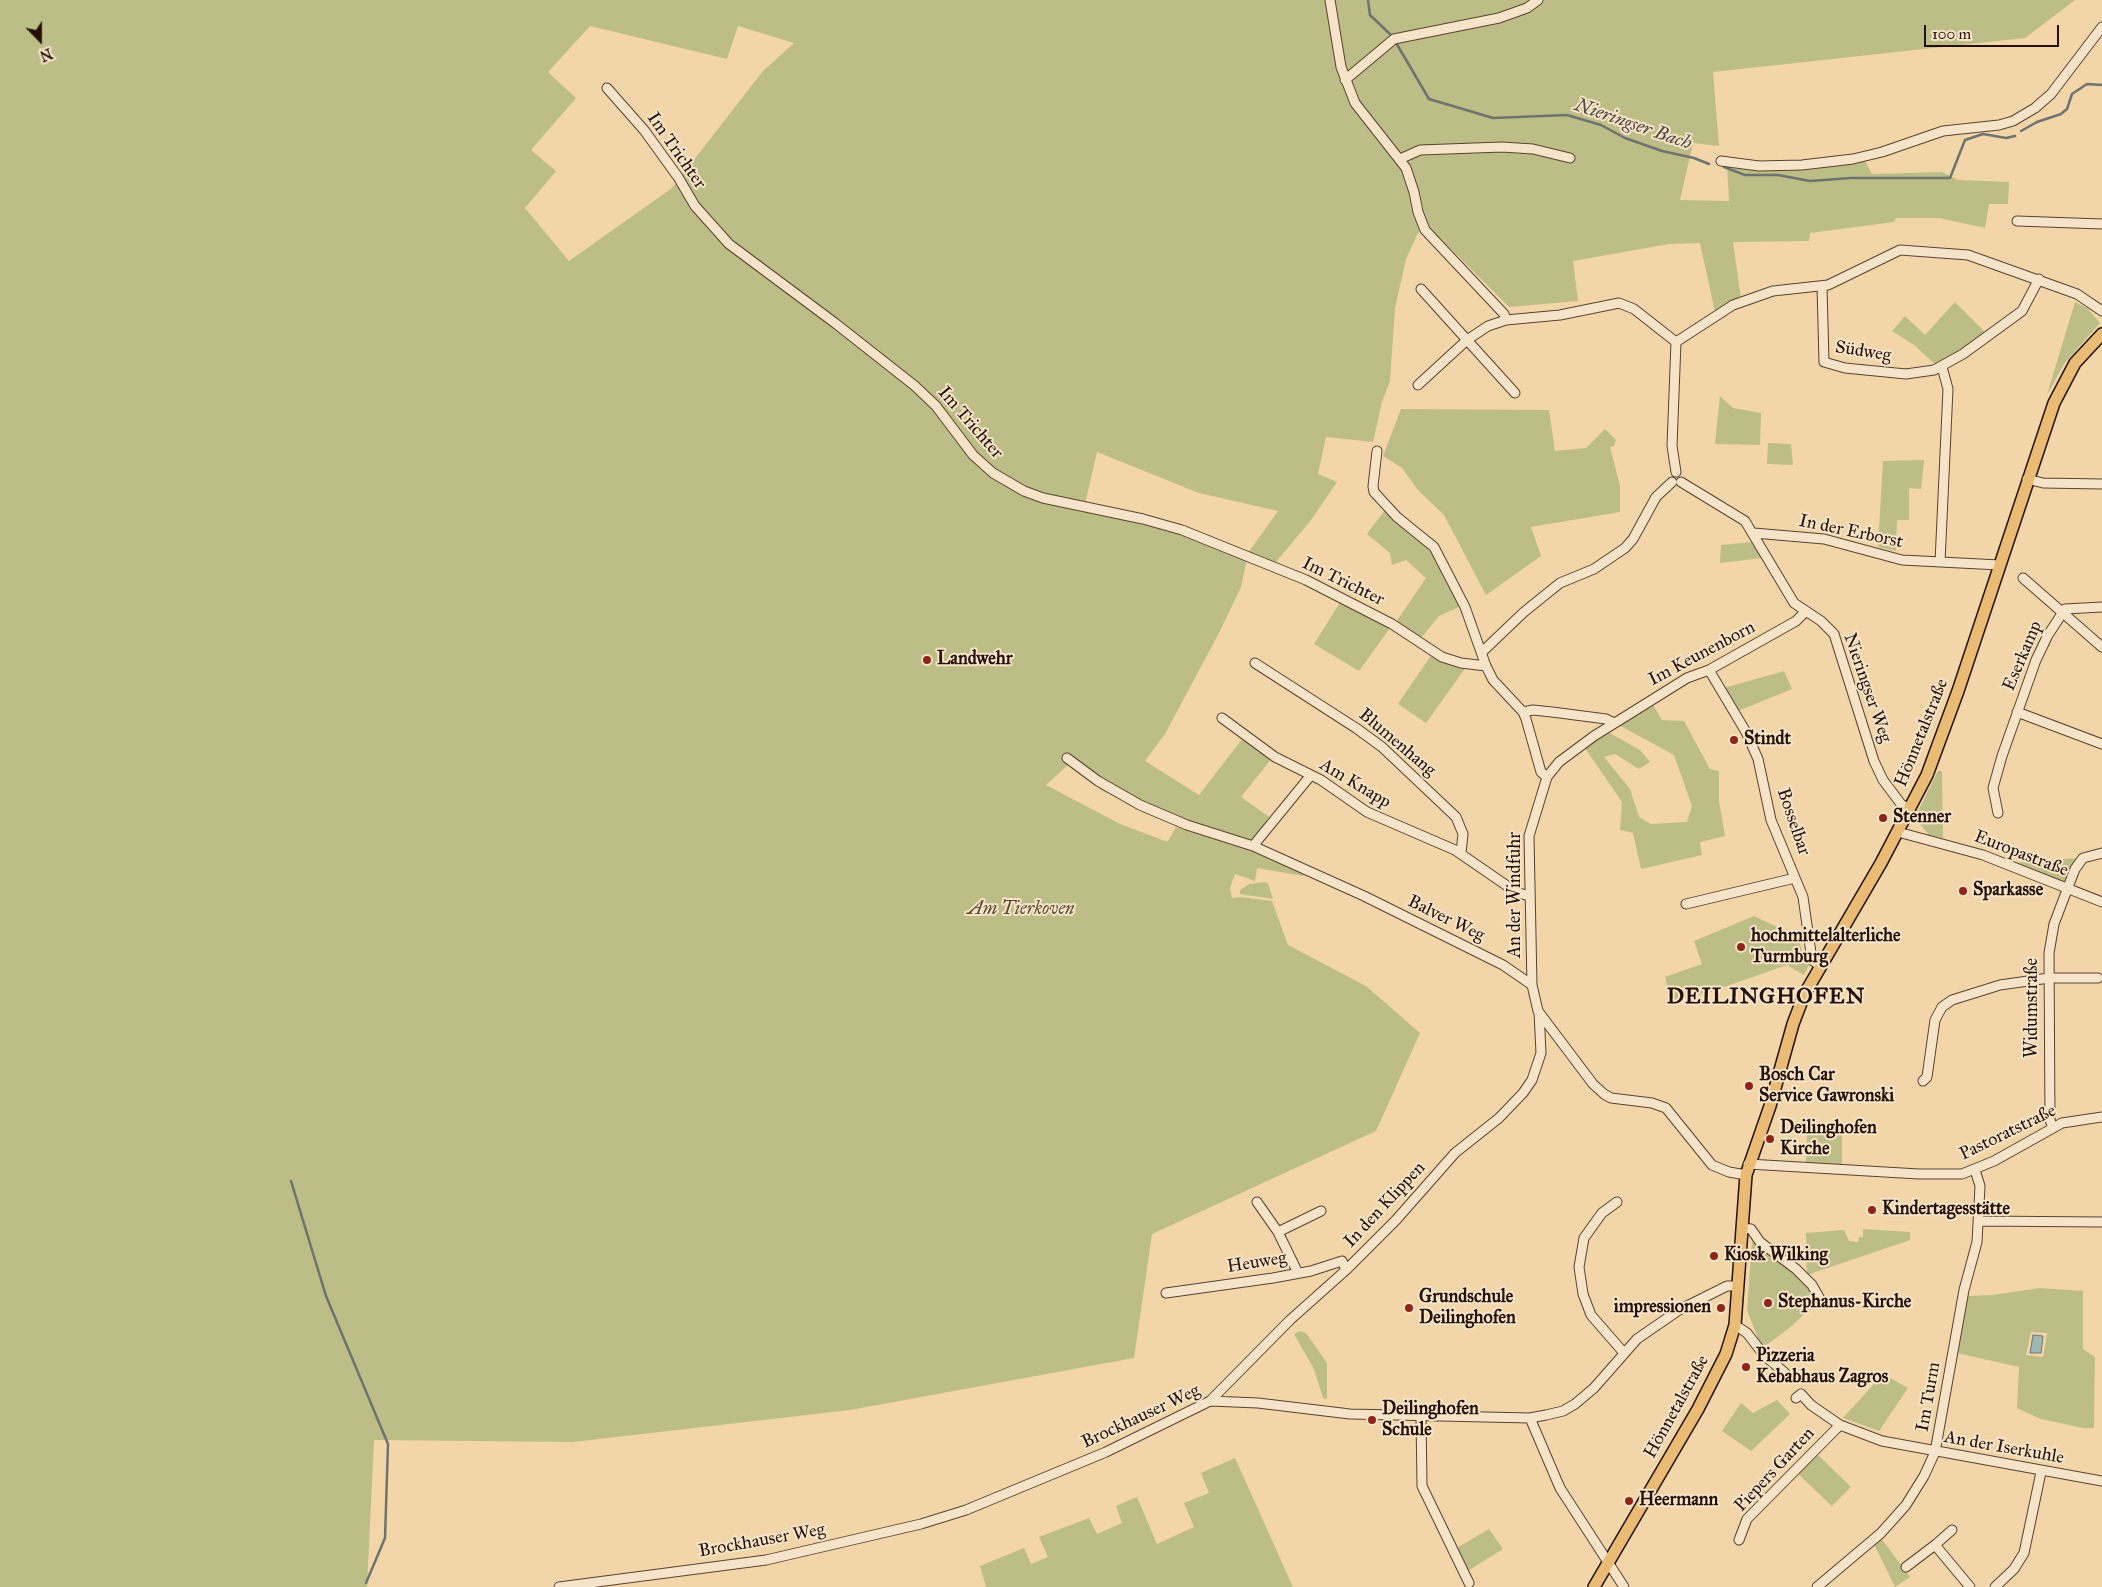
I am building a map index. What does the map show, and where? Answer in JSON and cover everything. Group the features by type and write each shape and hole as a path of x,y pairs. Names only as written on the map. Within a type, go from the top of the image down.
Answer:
{"main road":[{"name":"Hönnetalstraße","path":"1594,1587 1698,1409 1726,1354 1735,1325 1747,1170 1770,1106 1793,1024 1804,995 1898,832 1927,775 1941,739 2027,479 2060,388 2075,363 2102,334"}],"street":[{"path":"1330,0 1345,80 1361,112 1400,158 1411,180 1418,212 1425,230 1504,314 1506,320"},
{"path":"1345,80 1394,40 1499,18 1527,8 1538,0"},
{"path":"1720,161 1759,166 1853,159 1882,152 1943,131 1999,125 2013,121 2035,108 2051,94 2102,27"},
{"name":"Im Trichter","path":"607,88 644,130 678,177 695,206 729,244 835,322 915,386 936,406 974,455 993,473 1024,491 1043,498 1143,519 1182,530 1306,580 1380,618 1442,657 1486,666"},
{"path":"1400,158 1420,150 1502,147 1533,148 1570,158"},
{"path":"2017,221 2102,224"},
{"path":"1418,384 1467,340 1488,326 1506,320 1560,315 1619,303 1634,308 1676,342 1733,305 1773,291 1822,286 1900,250 1968,255 2077,294 2102,312"},
{"name":"Südweg","path":"1822,286 1824,362 1845,368 1893,374 1917,373 1942,367 2022,311 2039,280"},
{"path":"1421,289 1515,393"},
{"name":"Nieringser Weg","path":"1676,342 1672,446 1676,472 1682,476 1677,482 1746,521 1794,603 1821,621 1834,634 1874,761 1883,780 1897,799 1909,809"},
{"path":"1940,562 1948,389 1942,367"},
{"path":"1377,451 1374,492 1390,511 1434,547 1466,607 1486,666 1493,680 1523,712 1541,772 1547,777"},
{"path":"2027,479 2043,483 2102,484"},
{"path":"1482,652 1524,612 1560,583 1594,569 1626,548 1634,539 1656,497 1677,482"},
{"name":"In der Erborst","path":"1754,533 1824,539 1902,560 1999,565"},
{"name":"Eserkamp","path":"2023,578 2102,647"},
{"name":"Eserkamp","path":"1998,812 1993,788 2036,660 2061,612 2065,609 2102,607"},
{"name":"Im Keunenborn","path":"1580,746 1687,678 1709,670 1796,621 1805,612"},
{"name":"Blumenhang","path":"1255,664 1356,728 1382,747 1456,817 1463,834 1461,853"},
{"name":"Bosselbar","path":"1709,670 1758,759 1771,820 1803,897 1812,960 1820,966"},
{"path":"1523,712 1533,710 1552,712 1606,719 1614,723"},
{"name":"Eserkamp","path":"2017,712 2102,744"},
{"name":"Am Knapp","path":"1222,718 1275,757 1311,775 1371,815 1461,853 1516,892 1529,896"},
{"name":"An der Windfuhr","path":"1532,985 1529,836 1547,777 1558,762 1580,746"},
{"name":"Balver Weg","path":"1067,758 1098,781 1140,805 1187,824 1253,846 1364,896 1503,966 1532,985"},
{"path":"1253,846 1311,775"},
{"name":"Europastraße","path":"1898,832 1983,854 2066,890 2102,902"},
{"name":"Widumstraße","path":"2053,1128 2050,1120 2049,953 2054,924 2074,869 2083,858 2102,853"},
{"name":"Bosselbar","path":"1686,904 1795,878"},
{"path":"1923,1081 1927,1076 1935,1020 1942,1006 1952,1000 2000,985 2049,978 2098,978"},
{"path":"1532,985 1538,1011 1593,1084 1604,1094 1611,1098 1652,1103 1666,1108 1712,1165 1729,1172 1747,1170"},
{"name":"In den Klippen","path":"1210,1401 1290,1320 1346,1270 1396,1220 1456,1153 1499,1118 1523,1093 1532,1080 1541,1053 1538,1011"},
{"name":"Pastoratstraße","path":"1747,1170 1948,1175 1975,1170 2062,1123 2102,1117"},
{"name":"Im Turm","path":"1817,1587 1881,1533 1906,1505 1924,1476 1935,1452 1964,1290 1977,1242 1980,1186 1975,1170"},
{"path":"1257,1202 1278,1232 1298,1273"},
{"path":"1617,1202 1602,1212 1584,1238 1579,1267 1584,1294 1592,1315 1624,1353"},
{"path":"1278,1232 1322,1211"},
{"path":"1979,1221 2102,1222"},
{"path":"1742,1228 1751,1229 1760,1242 1796,1269 1812,1285 1820,1299"},
{"name":"Heuweg","path":"1166,1293 1298,1273 1342,1261 1346,1270"},
{"name":"Brockhauser Weg","path":"558,1587 766,1560 921,1524 966,1510 1106,1452 1210,1401 1258,1403 1338,1414 1421,1417 1530,1418 1563,1411 1575,1404 1594,1388 1637,1339 1679,1310 1727,1286 1738,1286"},
{"path":"1735,1325 1747,1333 1764,1354 1785,1373"},
{"name":"An der Iserkuhle","path":"1796,1398 1801,1394 1811,1405 1840,1425 1882,1441 2041,1472 2102,1481"},
{"path":"1421,1417 1422,1486 1469,1583"},
{"path":"1530,1418 1560,1488 1624,1587"},
{"name":"Piepers Garten","path":"1739,1540 1747,1519 1840,1425"},
{"path":"1995,1587 2008,1576 2024,1553 2041,1472"},
{"path":"1906,1567 1952,1530"},
{"path":"1935,1545 1970,1587"}],"green space":[{"name":"Am Tierkoven","path":"0,0 2075,0 2025,38 1713,72 1719,146 1693,143 1680,200 1729,201 1727,165 1819,166 1865,161 1872,174 1942,172 1958,180 2009,182 2008,204 1989,204 1985,228 1939,218 1896,218 1894,222 1810,233 1809,241 1733,242 1741,299 1715,312 1700,243 1669,244 1573,261 1578,301 1509,307 1425,223 1406,259 1395,308 1390,381 1382,402 1373,442 1326,437 1318,474 1337,482 1311,520 1276,562 1248,553 1278,511 1199,493 1097,452 1085,504 1180,524 1247,559 1241,587 1219,633 1165,734 1145,761 1199,795 1243,738 1272,758 1241,797 1269,817 1252,844 1169,815 1146,812 1101,790 1068,765 1046,785 1120,824 1165,841 1168,841 1176,827 1253,850 1303,872 1303,876 1257,868 1255,881 1235,874 1230,888 1232,898 1241,897 1272,901 1288,945 1366,986 1420,1033 1376,1131 1152,1234 1134,1358 850,1410 573,1442 374,1440 367,1587 0,1587","holes":["590,26 727,59 738,26 794,43 763,71 672,188 569,261 525,208 556,171 531,150 576,98 548,72"]},
{"path":"1955,302 1986,333 1936,365 1914,345 1892,331 1905,316 1925,335"},
{"path":"2075,302 2087,308 2100,323 2064,364 2047,395"},
{"path":"1720,396 1733,408 1761,413 1760,445 1715,444"},
{"path":"1401,409 1549,410 1555,451 1586,448 1605,429 1616,440 1614,446 1610,447 1620,486 1620,512 1531,527 1541,556 1486,595 1444,515 1418,490 1402,468 1383,456"},
{"path":"1768,443 1791,444 1793,465 1767,464"},
{"path":"1924,460 1921,489 1909,488 1909,520 1897,520 1896,551 1878,547 1883,461"},
{"path":"1385,510 1431,548 1461,606 1439,616 1421,638 1396,622 1426,578 1406,560 1392,565 1390,553 1367,534"},
{"path":"1754,542 1762,558 1720,563 1721,545"},
{"path":"1341,601 1390,628 1359,671 1314,644"},
{"path":"1432,654 1466,667 1426,723 1398,704"},
{"path":"1784,671 1792,689 1738,711 1724,688"},
{"path":"1652,703 1662,720 1684,721 1710,769 1719,771 1719,801 1725,836 1700,842 1702,855 1641,869 1633,833 1620,830 1622,802 1585,748 1608,732 1640,750 1650,762 1639,769 1615,754 1604,757 1630,789 1639,817 1651,824 1687,822 1692,806 1674,755 1617,724"},
{"path":"1938,771 1942,771 1943,838 1929,835 1919,823 1917,813"},
{"path":"2078,858 2064,886 2010,863"},
{"path":"1265,882 1268,884 1273,899 1240,894 1240,890 1249,884"},
{"path":"1754,916 1798,937 1804,958 1809,965 1804,975 1787,965 1710,992 1671,1001 1665,977 1702,964 1694,941"},
{"path":"1807,1130 1842,1134 1842,1165 1806,1164"},
{"path":"1863,1229 1910,1232 1910,1240 1807,1275 1806,1233 1844,1230 1849,1241 1858,1242 1859,1237 1863,1237"},
{"path":"1752,1242 1756,1242 1779,1259 1808,1287 1817,1301 1793,1325 1768,1344 1761,1346 1747,1310"},
{"path":"2040,1288 2083,1291 2083,1349 2095,1357 2094,1428 2083,1428 2041,1419 2017,1408 2019,1367 1957,1353 1968,1296 1993,1295","holes":["2031,1332 2047,1333 2043,1357 2026,1355"]},
{"path":"1300,1331 1306,1333 1327,1363 1327,1399 1323,1398 1314,1369 1294,1334"},
{"path":"1883,1374 1908,1388 1879,1431 1843,1418"},
{"path":"1777,1400 1790,1414 1751,1451 1722,1431 1741,1403 1753,1413"},
{"path":"1816,1453 1851,1487 1832,1506 1796,1472"},
{"path":"1235,1458 1293,1587 986,1587 980,1566 1024,1548 1031,1564 1048,1557 1039,1537 1089,1518 1097,1534 1122,1523 1116,1506 1137,1497 1157,1544 1194,1527 1184,1503 1209,1493 1201,1473"},
{"path":"1489,1529 1503,1549 1466,1572 1455,1549"},
{"path":"1881,1538 1910,1577 1895,1587 1874,1544"}],"water":[{"path":"2033,1335 2043,1336 2041,1353 2030,1353"}],"waterway":[{"name":"Nieringser Bach","path":"1368,0 1370,15 1392,36"},
{"name":"Nieringser Bach","path":"1395,41 1429,99 1493,118 1567,115 1601,125 1625,138 1662,151 1694,158 1709,164"},
{"name":"Nieringser Bach","path":"2021,131 2037,122 2061,114 2067,109 2072,94 2087,84 2102,85"},
{"name":"Nieringser Bach","path":"1724,167 1745,175 1778,175 1810,181 1851,178 1950,178 1965,140 1983,134 2006,138 2015,136"},
{"path":"291,1181 326,1296 388,1444 385,1538 366,1583"}],"place":[{"name":"Landwehr","path":"927,660"},
{"name":"Stindt","path":"1734,740"},
{"name":"Stenner","path":"1883,818"},
{"name":"Sparkasse","path":"1963,891"},
{"name":"hochmittelalterliche Turmburg","path":"1741,947"},
{"name":"Bosch Car Service Gawronski","path":"1749,1086"},
{"name":"Deilinghofen Kirche","path":"1770,1139"},
{"name":"Kindertagesstätte","path":"1872,1210"},
{"name":"Kiosk Wilking","path":"1714,1256"},
{"name":"Stephanus-Kirche","path":"1768,1303"},
{"name":"Grundschule Deilinghofen","path":"1409,1308"},
{"name":"impressionen","path":"1721,1308"},
{"name":"Pizzeria Kebabhaus Zagros","path":"1746,1367"},
{"name":"Deilinghofen Schule","path":"1372,1420"},
{"name":"Heermann","path":"1629,1501"}],"district":[{"name":"DEILINGHOFEN","path":"1766,998"}]}
